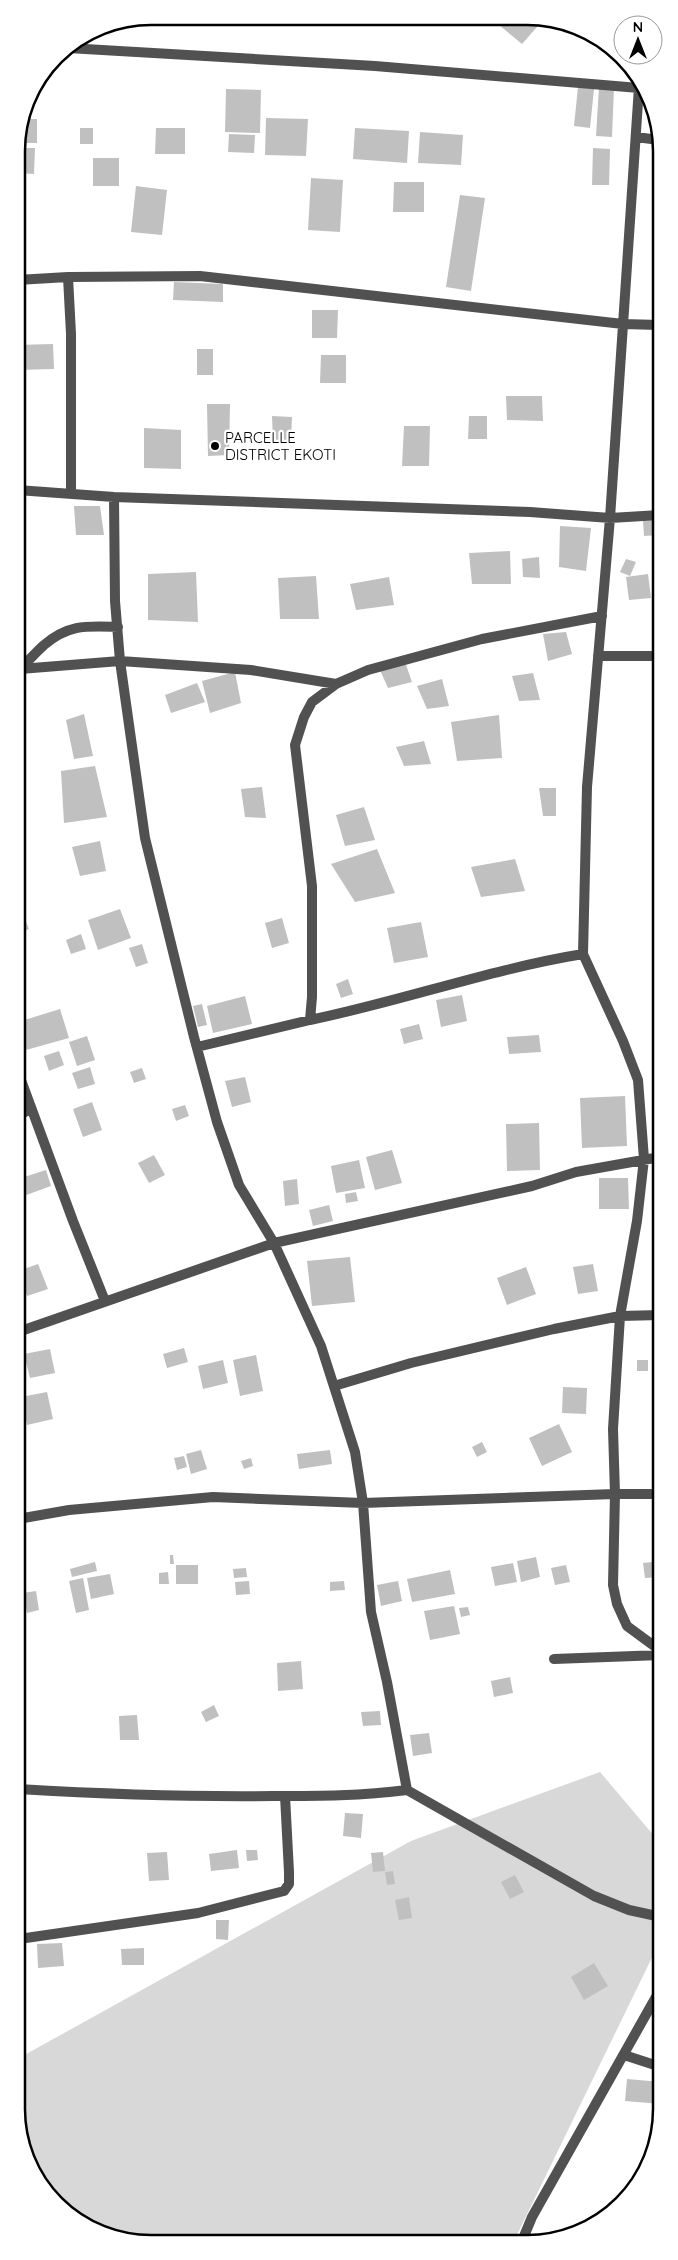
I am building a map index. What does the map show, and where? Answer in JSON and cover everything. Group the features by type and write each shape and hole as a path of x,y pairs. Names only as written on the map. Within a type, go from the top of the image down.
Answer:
{"street":[{"path":"77,49 375,66 635,87"},
{"path":"639,93 610,518 587,787 584,954 623,1041 638,1080 644,1159 637,1221 620,1316 613,1429 616,1494 613,1585 617,1604 627,1626 653,1645"},
{"path":"636,137 652,139"},
{"path":"25,280 68,277 200,276 623,324 653,326"},
{"path":"68,277 71,334 71,493"},
{"path":"25,490 114,497 530,512 610,518 653,515"},
{"path":"114,497 115,601 120,661 145,838 217,1122 239,1185 274,1243 321,1346 355,1452 362,1503 371,1612 388,1682 406,1790"},
{"path":"310,1020 312,997 312,886 295,745 304,717 312,702 336,684 368,670 482,638 602,616"},
{"path":"25,663 44,645 67,629 88,626 118,627"},
{"path":"598,656 653,656"},
{"path":"25,669 120,661 251,670 336,684"},
{"path":"197,1046 360,1010 548,960 584,954"},
{"path":"25,1094 105,1301"},
{"path":"25,1112 30,1110"},
{"path":"25,1330 274,1243 532,1186 576,1172 653,1158"},
{"path":"334,1386 411,1363 620,1316 653,1315"},
{"path":"25,1518 68,1510 213,1497 362,1503 653,1494"},
{"path":"554,1659 653,1655"},
{"path":"25,1789 206,1797 365,1795 406,1790 594,1896 629,1910 653,1915"},
{"path":"25,1939 198,1913 284,1891 289,1884 285,1796"},
{"path":"525,2235 532,2218 653,2002"},
{"path":"624,2055 653,2064"}],"shaded area":[{"path":"600,1772 653,1835 653,1955 517,2235 142,2235 126,2233 95,2222 74,2209 62,2198 42,2172 29,2142 25,2118 25,2055 411,1841"}],"building":[{"path":"499,25 538,26 522,44"},
{"path":"578,87 594,89 590,128 574,126"},
{"path":"599,87 614,88 612,137 596,136"},
{"path":"226,89 261,90 260,133 225,132"},
{"path":"266,118 308,119 306,156 265,155"},
{"path":"29,119 37,119 37,143 25,143"},
{"path":"80,128 93,128 93,144 80,144"},
{"path":"156,128 185,128 185,154 155,154"},
{"path":"355,128 409,131 407,163 353,159"},
{"path":"420,132 463,135 461,165 418,163"},
{"path":"229,134 255,135 254,153 228,152"},
{"path":"25,148 35,148 34,174 25,173"},
{"path":"593,148 610,149 609,185 592,185"},
{"path":"93,158 119,158 119,186 93,186"},
{"path":"311,178 343,180 340,232 308,230"},
{"path":"394,182 424,182 424,212 393,212"},
{"path":"136,186 167,190 162,235 131,232"},
{"path":"460,195 485,198 471,291 446,287"},
{"path":"174,282 223,284 223,302 173,300"},
{"path":"312,310 338,310 337,338 312,338"},
{"path":"53,344 54,369 25,370 25,345"},
{"path":"197,349 213,349 213,375 197,375"},
{"path":"321,355 346,355 346,383 320,383"},
{"path":"506,396 542,396 543,421 507,420"},
{"path":"207,404 230,404 229,455 208,456"},
{"path":"272,416 292,417 291,442 273,441"},
{"path":"469,416 487,416 487,439 468,439"},
{"path":"404,426 430,426 429,466 402,466"},
{"path":"144,428 181,430 181,469 144,468"},
{"path":"74,506 100,506 104,535 76,535"},
{"path":"653,520 653,535 644,536 643,521"},
{"path":"560,526 591,528 586,571 559,567"},
{"path":"510,551 511,584 472,584 469,553"},
{"path":"539,557 540,578 523,577 522,559"},
{"path":"626,559 636,562 630,576 620,572"},
{"path":"196,572 198,622 148,620 148,574"},
{"path":"648,574 651,598 629,600 626,577"},
{"path":"316,576 319,619 280,619 278,578"},
{"path":"389,577 394,605 356,610 350,584"},
{"path":"566,632 572,654 548,661 543,634"},
{"path":"405,662 412,682 388,688 380,670"},
{"path":"235,672 241,703 210,713 202,681"},
{"path":"533,673 540,700 519,701 512,676"},
{"path":"442,679 449,706 427,709 417,686"},
{"path":"197,683 205,702 171,713 165,695"},
{"path":"84,714 93,756 74,759 66,720"},
{"path":"499,715 502,758 457,761 451,722"},
{"path":"424,741 431,764 404,766 396,747"},
{"path":"95,766 107,817 64,823 61,771"},
{"path":"262,787 266,818 245,817 241,789"},
{"path":"539,788 556,788 556,816 543,816"},
{"path":"364,807 375,840 345,846 336,815"},
{"path":"100,841 106,871 80,876 72,847"},
{"path":"377,849 395,893 355,902 331,864"},
{"path":"515,859 525,891 481,897 471,867"},
{"path":"120,909 131,938 98,950 88,920"},
{"path":"282,918 289,943 272,948 265,923"},
{"path":"25,919 29,929 25,931"},
{"path":"421,922 428,957 394,963 387,928"},
{"path":"81,934 86,949 71,954 66,940"},
{"path":"142,944 148,963 136,967 129,948"},
{"path":"348,979 353,994 341,998 336,984"},
{"path":"462,995 467,1021 441,1027 436,1000"},
{"path":"245,996 252,1024 213,1033 207,1006"},
{"path":"202,1004 207,1025 198,1027 193,1006"},
{"path":"60,1009 69,1038 26,1050 25,1020"},
{"path":"419,1024 423,1039 404,1044 400,1029"},
{"path":"539,1035 541,1052 509,1054 507,1037"},
{"path":"87,1036 95,1060 77,1066 69,1042"},
{"path":"59,1051 64,1065 49,1071 44,1056"},
{"path":"90,1067 95,1084 78,1089 72,1073"},
{"path":"142,1068 146,1079 134,1083 130,1072"},
{"path":"245,1077 251,1102 232,1107 225,1081"},
{"path":"625,1096 627,1146 582,1148 580,1098"},
{"path":"92,1102 102,1130 83,1137 73,1109"},
{"path":"185,1105 189,1116 176,1121 172,1109"},
{"path":"539,1123 540,1170 507,1171 506,1124"},
{"path":"392,1150 402,1183 375,1190 366,1157"},
{"path":"154,1155 165,1175 149,1183 138,1163"},
{"path":"359,1160 365,1188 336,1193 331,1166"},
{"path":"46,1170 51,1186 25,1195 25,1177"},
{"path":"599,1178 628,1178 629,1209 599,1209"},
{"path":"297,1179 299,1204 285,1206 283,1181"},
{"path":"356,1192 358,1201 346,1203 345,1194"},
{"path":"329,1205 333,1221 313,1226 309,1210"},
{"path":"350,1257 355,1302 312,1306 307,1261"},
{"path":"38,1264 48,1289 27,1296 25,1290 25,1269"},
{"path":"593,1264 598,1291 578,1294 573,1267"},
{"path":"526,1267 536,1294 507,1305 497,1278"},
{"path":"184,1348 188,1362 167,1368 163,1354"},
{"path":"50,1349 55,1373 30,1378 25,1354"},
{"path":"256,1355 263,1391 240,1396 233,1360"},
{"path":"223,1360 228,1383 203,1389 198,1366"},
{"path":"637,1360 648,1360 648,1371 637,1371"},
{"path":"563,1387 587,1388 586,1414 562,1413"},
{"path":"47,1392 53,1419 27,1425 25,1396"},
{"path":"559,1424 572,1452 542,1466 529,1438"},
{"path":"482,1442 487,1452 477,1457 472,1447"},
{"path":"201,1450 207,1469 191,1474 186,1454"},
{"path":"330,1450 332,1464 299,1469 297,1454"},
{"path":"184,1456 187,1467 177,1470 174,1458"},
{"path":"251,1458 253,1466 244,1469 241,1461"},
{"path":"170,1555 173,1555 174,1564 170,1564"},
{"path":"536,1557 540,1577 521,1582 517,1561"},
{"path":"95,1562 97,1571 72,1577 70,1569"},
{"path":"653,1562 653,1578 645,1578 643,1563"},
{"path":"513,1563 517,1582 495,1586 491,1567"},
{"path":"176,1565 198,1565 198,1584 176,1584"},
{"path":"566,1565 570,1582 555,1585 551,1568"},
{"path":"246,1568 247,1577 234,1578 233,1569"},
{"path":"450,1570 455,1594 412,1602 407,1579"},
{"path":"168,1572 169,1584 159,1584 159,1573"},
{"path":"110,1574 114,1594 91,1599 87,1578"},
{"path":"83,1578 89,1610 76,1613 69,1581"},
{"path":"249,1581 250,1594 236,1595 235,1582"},
{"path":"344,1581 345,1590 330,1591 330,1582"},
{"path":"398,1581 402,1601 381,1606 377,1585"},
{"path":"36,1591 39,1610 27,1613 25,1593"},
{"path":"454,1606 460,1634 430,1640 424,1611"},
{"path":"468,1607 470,1615 461,1617 459,1608"},
{"path":"301,1661 303,1689 278,1691 277,1663"},
{"path":"510,1677 513,1693 494,1697 491,1681"},
{"path":"214,1705 219,1716 206,1722 201,1712"},
{"path":"380,1711 381,1725 363,1726 361,1712"},
{"path":"137,1715 139,1740 120,1740 119,1716"},
{"path":"429,1733 432,1753 413,1756 410,1735"},
{"path":"345,1813 363,1814 361,1838 343,1836"},
{"path":"237,1850 239,1868 211,1871 209,1854"},
{"path":"246,1850 257,1850 258,1860 247,1861"},
{"path":"167,1852 169,1880 149,1881 147,1853"},
{"path":"383,1852 385,1871 373,1872 371,1853"},
{"path":"393,1871 395,1884 387,1885 385,1872"},
{"path":"515,1875 524,1892 510,1899 501,1882"},
{"path":"409,1897 412,1918 399,1920 395,1900"},
{"path":"216,1920 229,1920 228,1940 216,1939"},
{"path":"62,1943 64,1966 38,1968 37,1944"},
{"path":"144,1948 144,1965 122,1965 121,1949"},
{"path":"594,1963 608,1986 584,2000 571,1977"},
{"path":"627,2079 653,2081 653,2103 625,2101"}],"place":[{"name":"PARCELLE DISTRICT EKOTI","path":"215,446"}]}
